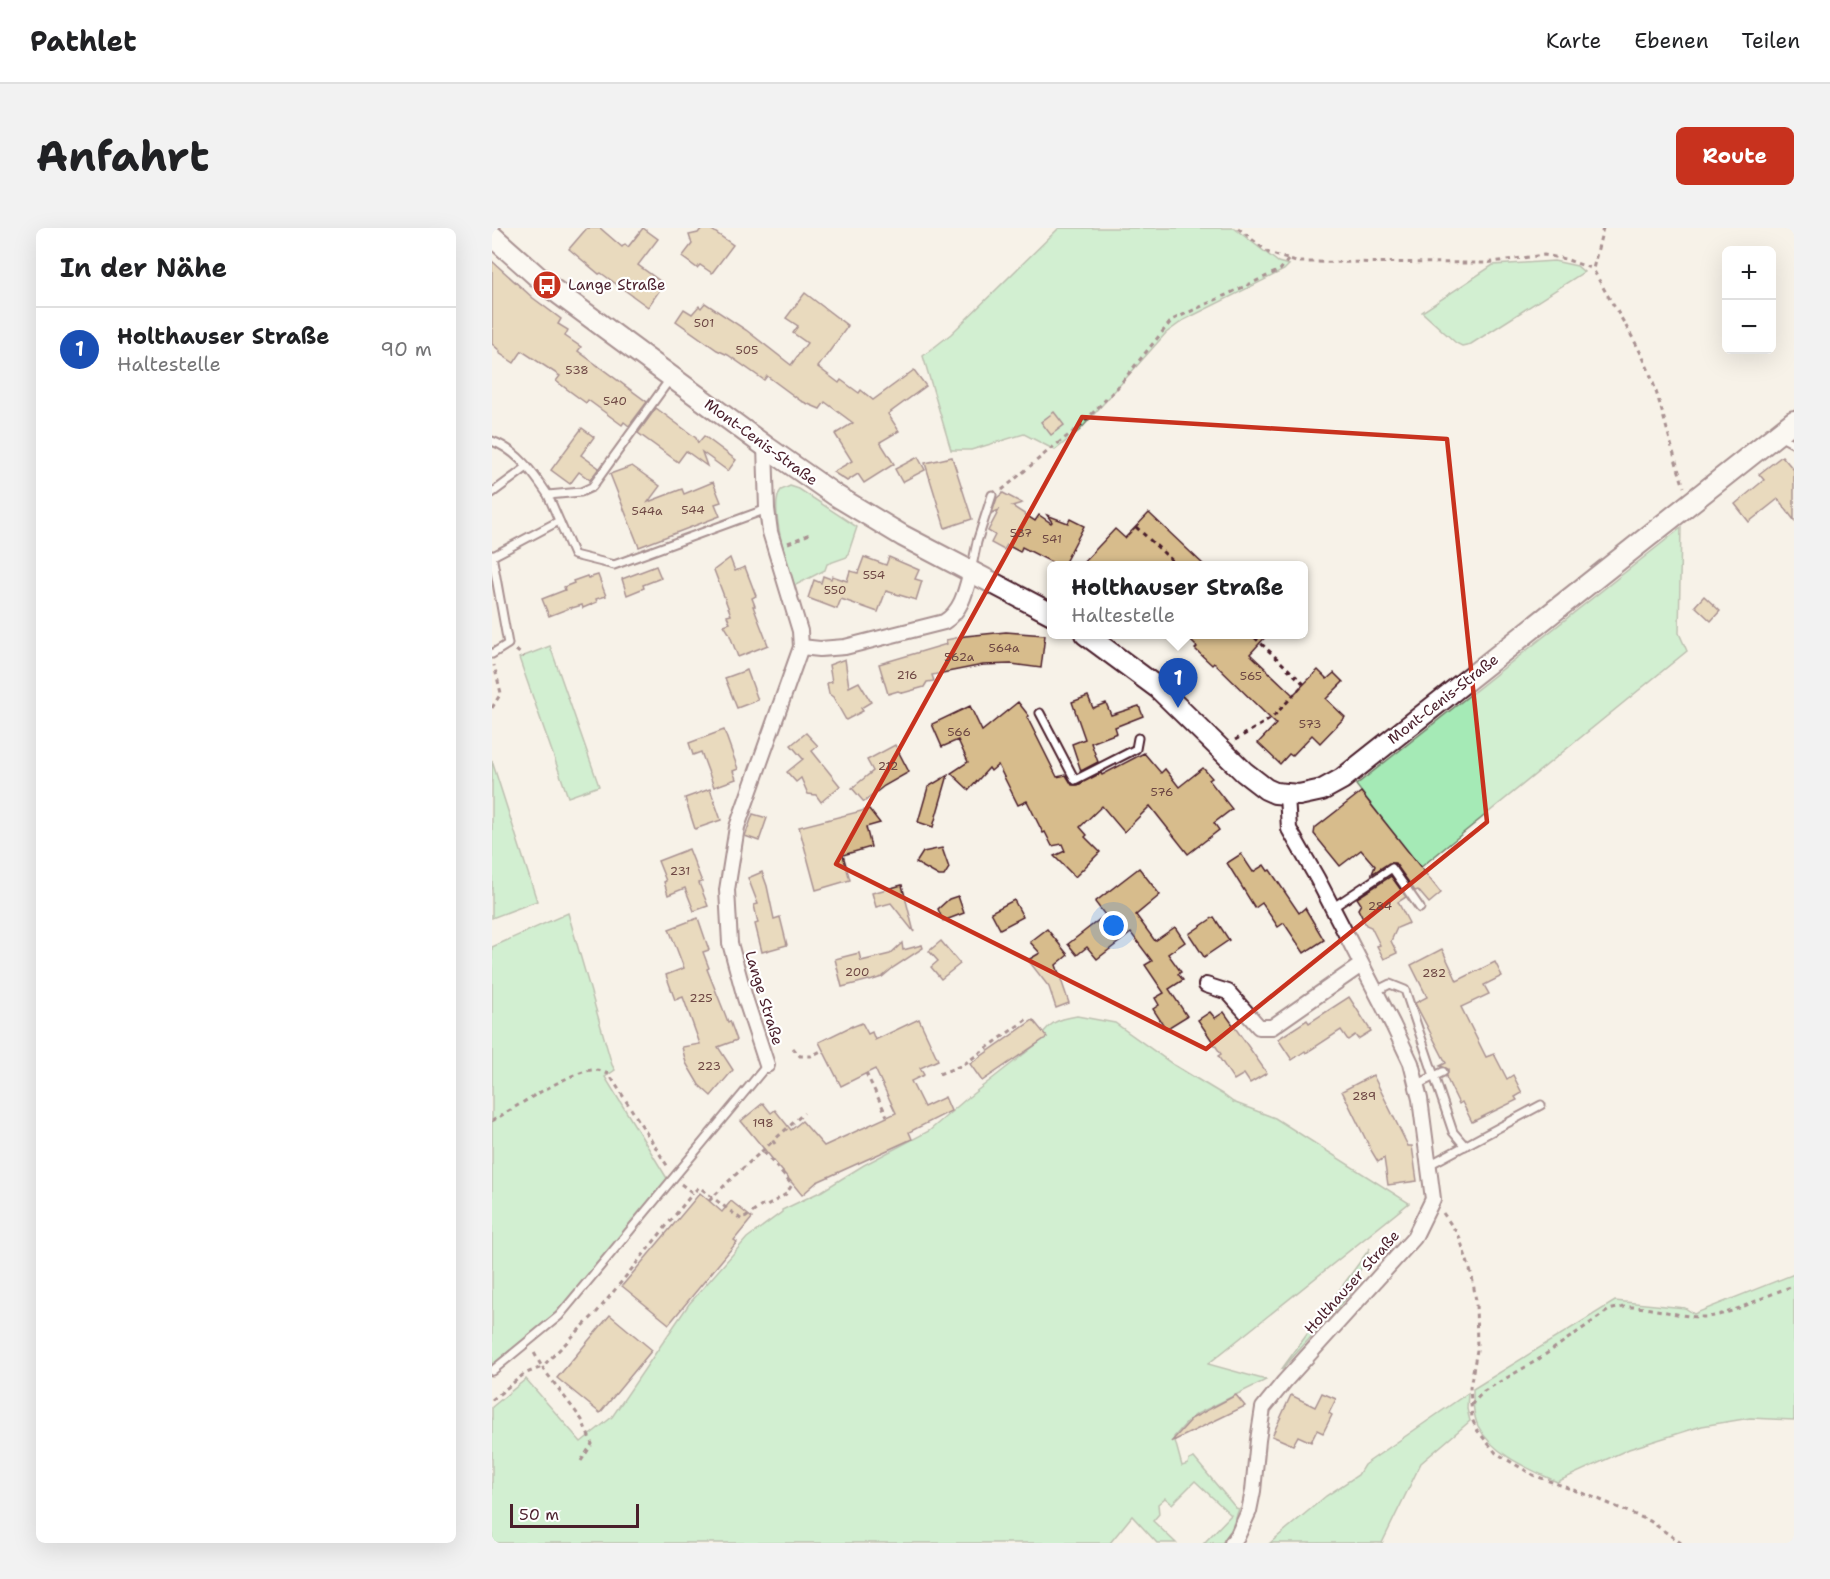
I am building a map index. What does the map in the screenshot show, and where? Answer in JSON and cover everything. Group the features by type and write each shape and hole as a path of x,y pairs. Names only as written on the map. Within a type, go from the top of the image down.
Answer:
{"main road":[{"name":"Mont-Cenis-Straße","path":"492,236 547,285 835,495 903,536 1047,611"},
{"name":"Mont-Cenis-Straße","path":"1287,795 1311,793 1342,779 1692,502 1785,439 1794,421"},
{"path":"1092,639 1158,688 1255,781 1275,793 1287,795"}],"street":[{"name":"Lange Straße","path":"765,446 770,532 800,631 801,647 737,827 727,890 730,943 767,1065"},
{"path":"801,647 820,649 845,647 944,622 959,607 971,571"},
{"path":"1287,795 1289,829 1394,1025 1411,1063 1420,1099 1433,1199"},
{"path":"1206,985 1228,992 1259,1027 1272,1028 1361,965"},
{"name":"Holthauser Straße","path":"1232,1543 1249,1510 1263,1408 1414,1238 1433,1199"}],"lane":[{"path":"548,495 581,492 592,487 671,377"},
{"path":"492,441 504,445 534,474 548,495 574,555 614,565 767,508"},
{"path":"492,493 527,467"},
{"path":"971,571 977,542 993,495"},
{"path":"492,655 508,644 493,555 559,521"},
{"path":"1040,713 1075,780 1136,749 1138,738"},
{"path":"1332,908 1392,867 1420,908"},
{"path":"1376,991 1390,984 1405,990 1453,1132 1465,1146"},
{"name":"Lange Straße","path":"492,1371 559,1316 678,1181 767,1065"},
{"path":"1416,1085 1443,1072"},
{"path":"1429,1165 1540,1105"}],"path":[{"path":"1238,228 1269,253 1288,260 1485,263 1544,255 1565,259 1593,269"},
{"path":"1604,228 1593,269 1604,292 1635,341 1648,371 1664,417 1682,482 1692,502"},
{"path":"993,495 1005,489 1048,450 1078,428 1117,388 1172,320 1280,270 1288,260"},
{"path":"1136,527 1173,561"},
{"path":"775,549 812,533"},
{"path":"1220,749 1272,718 1304,684 1256,639"},
{"path":"492,655 501,693 492,708"},
{"path":"939,1074 963,1065 1030,1017"},
{"path":"793,1048 800,1056 811,1056 823,1050"},
{"path":"492,1121 555,1084 581,1073 596,1070 609,1074 678,1181 693,1193"},
{"path":"866,1073 887,1116"},
{"path":"710,1200 804,1113"},
{"path":"492,1400 524,1374 542,1367 597,1312 699,1187 710,1200 742,1220 763,1205 767,1206 786,1194 792,1185 762,1150"},
{"path":"1433,1199 1459,1236 1472,1276 1476,1301 1477,1350 1470,1387 1472,1419 1477,1430 1496,1453 1533,1475 1650,1521 1681,1543"},
{"path":"1471,1405 1484,1391 1536,1361 1609,1310 1630,1307 1691,1317 1708,1317 1727,1313 1794,1286"},
{"path":"528,1343 542,1367 582,1420 592,1444 581,1461"}],"highlighted area":[{"path":"1082,417 1447,439 1487,822 1206,1049 836,864"}],"green space":[{"path":"1059,228 1234,228 1278,262 1289,265 1284,270 1184,320 1166,333 1080,430 1055,450 1024,434 971,450 951,450 923,356 951,334"},
{"path":"1554,261 1577,266 1584,272 1471,344 1462,346 1456,343 1422,312 1493,265"},
{"path":"790,486 799,489 857,527 847,557 827,564 825,570 794,586 780,536 777,509 781,490"},
{"path":"1681,528 1679,633 1687,651 1420,868 1356,785"},
{"path":"550,646 599,786 568,797 519,658"},
{"path":"492,761 537,901 492,918"},
{"path":"568,913 615,1070 605,1077 668,1180 565,1305 492,1366 492,947"},
{"path":"1077,1016 1115,1023 1174,1065 1233,1102 1275,1118 1409,1203 1208,1364 1266,1380 1197,1414 1174,1437 1182,1466 1194,1458 1239,1509 1231,1530 1222,1543 1204,1543 1231,1515 1195,1481 1172,1504 1165,1498 1158,1504 1159,1514 1153,1521 1176,1543 1157,1543 1132,1516 1110,1543 492,1543 492,1407 526,1379 581,1442 612,1417 689,1304 747,1238 782,1210 822,1191 864,1165 929,1131 1038,1043 1049,1026"},
{"path":"1370,1248 1349,1295 1281,1370"},
{"path":"1794,1274 1794,1420 1750,1418 1702,1426 1629,1449 1557,1482 1502,1453 1478,1426 1474,1413 1473,1389 1615,1301 1685,1308 1694,1314"},
{"path":"1468,1393 1467,1409 1470,1421 1421,1463 1382,1543 1270,1543 1326,1496 1358,1475 1364,1465"}],"building":[{"path":"587,228 600,228 622,247 625,244 628,247 643,228 658,239 638,265 664,284 648,307 601,273 599,274 569,249"},
{"path":"702,228 709,228 733,245 712,273 700,265 697,268 682,257 692,244 689,235 698,233"},
{"path":"492,261 533,298 561,319 558,324 568,330 565,336 581,347 578,351 647,402 629,426 624,422 622,425 588,400 586,403 556,381 560,376 522,351 514,363 499,353 500,351 492,344"},
{"path":"805,293 848,326 818,367 839,383 841,380 859,393 861,390 873,400 914,370 926,386 888,414 899,431 880,442 894,464 864,483 858,474 847,481 833,472 852,461 835,434 853,423 825,402 820,409 801,401 767,376 764,380 676,321 684,309 692,314 705,303 746,330 791,365 807,343 793,333 798,326 786,318"},
{"path":"656,408 696,438 698,443 704,436 736,460 728,471 702,452 707,466 686,451 678,462 638,433"},
{"path":"1054,412 1064,425 1051,435 1041,422"},
{"path":"582,428 594,437 581,455 599,468 590,480 579,472 570,484 551,470"},
{"path":"1782,456 1794,470 1794,520 1778,499 1749,522 1735,504 1764,480 1759,474"},
{"path":"918,457 925,470 902,482 895,469"},
{"path":"952,457 972,519 945,528 925,463"},
{"path":"632,466 660,486 648,502 682,489 684,494 713,482 721,502 715,504 720,516 639,547 610,474"},
{"path":"1003,493 1022,503 1012,506 1035,521 1039,515 1051,523 1047,515 1068,523 1070,519 1084,526 1066,561 1049,561 1022,547 1020,552 1007,545 1004,550 991,543 995,535 988,531 999,510 992,513 997,498"},
{"path":"1149,513 1200,561 1085,561 1115,529 1125,538"},
{"path":"864,557 886,565 889,557 919,570 915,579 922,581 916,600 886,591 878,612 841,599 837,609 808,598 814,580 821,583 823,576 831,579 832,576 847,581 850,571 858,573"},
{"path":"730,558 735,571 745,567 756,596 752,598 755,606 753,606 768,645 738,657 724,625 730,623 727,616 731,615 714,570"},
{"path":"656,566 661,578 627,595 622,579"},
{"path":"598,575 606,596 596,599 597,602 583,608 582,605 572,607 549,616 542,599 565,590 564,587 574,583 573,581"},
{"path":"1704,596 1720,611 1711,621 1695,606"},
{"path":"1006,632 1045,635 1041,668 1011,664 983,665 932,675 934,681 927,682 924,687 903,693 898,691 888,694 879,664 947,644 946,640"},
{"path":"1189,639 1264,639 1250,654 1293,695 1318,670 1327,679 1334,673 1343,682 1326,699 1345,717 1320,743 1312,735 1292,756 1289,754 1280,764 1258,743 1276,724 1214,663 1212,665 1195,649 1197,647"},
{"path":"845,659 849,687 859,682 871,702 861,708 863,711 846,720 829,694 827,683 832,682 829,665"},
{"path":"747,670 758,700 737,708 725,678"},
{"path":"1088,696 1093,708 1106,703 1111,715 1139,706 1143,716 1115,727 1117,733 1091,743 1098,762 1081,771 1072,744 1085,739 1072,702"},
{"path":"1018,702 1029,716 1027,717 1057,777 1066,775 1072,785 1078,785 1101,773 1102,775 1144,753 1161,773 1165,769 1179,787 1203,768 1212,778 1209,780 1232,809 1214,823 1219,830 1188,854 1150,806 1124,832 1102,806 1080,827 1087,835 1085,837 1100,852 1075,877 1054,856 1065,851 1062,844 1052,846 1027,801 1018,805 998,765 991,771 989,768 969,790 951,773 968,762 958,740 942,747 932,724 970,706 982,731"},
{"path":"724,730 738,769 733,771 736,779 714,787 701,752 693,755 689,743"},
{"path":"806,733 818,746 812,751 840,786 821,802 816,795 808,794 801,778 796,782 787,772 803,759 791,745"},
{"path":"895,745 909,772 884,786 864,802 852,788 873,771 867,760"},
{"path":"948,775 933,827 918,822 928,787"},
{"path":"710,789 721,820 695,829 685,798"},
{"path":"1361,792 1441,893 1429,903 1418,890 1415,891 1395,863 1389,863 1372,874 1375,866 1361,850 1340,866 1314,834 1315,828"},
{"path":"869,809 880,823 866,827 871,847 843,855 850,880 816,890 799,827"},
{"path":"753,814 767,818 759,841 745,836"},
{"path":"942,848 949,868 944,876 939,876 916,863 923,852"},
{"path":"689,849 702,882 699,883 708,906 694,911 685,888 668,895 664,882 666,881 658,861"},
{"path":"1241,854 1253,872 1264,865 1268,871 1270,870 1299,913 1305,908 1324,940 1304,953 1284,923 1278,927 1262,903 1255,908 1227,863"},
{"path":"1139,868 1160,895 1136,915 1155,941 1175,927 1185,942 1168,954 1181,972 1178,974 1183,980 1169,989 1187,1016 1166,1029 1153,1009 1159,1005 1155,998 1164,993 1145,965 1152,961 1131,933 1097,959 1087,947 1077,955 1068,944 1105,915 1095,902"},
{"path":"762,872 774,919 780,917 787,945 762,952 755,924 758,923 754,905 758,904 748,878"},
{"path":"1391,876 1406,897 1398,902 1409,923 1397,928 1391,941 1397,953 1384,959 1371,927 1366,925 1358,909 1361,904 1357,898"},
{"path":"902,885 914,932 891,903 876,907 872,893"},
{"path":"958,896 964,913 943,921 938,909 949,899"},
{"path":"1014,900 1023,917 1000,929 991,912"},
{"path":"1214,917 1229,940 1204,957 1189,934"},
{"path":"698,918 709,950 703,952 709,968 707,969 737,1040 718,1047 733,1070 711,1096 699,1085 686,1063 682,1047 700,1044 683,997 675,1000 666,975 684,968 669,929"},
{"path":"1047,929 1068,955 1056,965 1069,1003 1056,1008 1049,987 1028,960 1040,953 1030,942"},
{"path":"941,941 960,964 941,979 931,967 938,961 929,951"},
{"path":"902,943 903,950 922,945 923,948 882,977 842,987 835,959 859,953 861,961 890,954"},
{"path":"1442,949 1457,981 1495,962 1502,976 1484,985 1489,994 1461,1007 1486,1057 1494,1054 1507,1079 1513,1075 1522,1093 1515,1097 1517,1100 1472,1122 1462,1102 1459,1104 1446,1077 1448,1069 1440,1066 1446,1063 1415,1003 1427,997 1411,965"},
{"path":"1349,997 1371,1031 1358,1039 1355,1035 1348,1040 1341,1030 1292,1060 1278,1039 1307,1020 1309,1023"},
{"path":"1210,1012 1215,1018 1224,1012 1267,1073 1250,1083 1244,1074 1234,1080 1218,1056 1221,1054 1198,1020"},
{"path":"919,1019 938,1060 920,1068 924,1075 911,1081 924,1107 945,1097 951,1111 909,1132 912,1139 817,1182 802,1195 741,1121 763,1103 771,1113 775,1110 791,1130 802,1121 824,1146 896,1113 875,1069 841,1086 819,1042 862,1023 868,1034 872,1032 875,1040"},
{"path":"1033,1020 1047,1037 982,1081 970,1064"},
{"path":"1373,1075 1408,1146 1412,1146 1417,1181 1388,1185 1384,1158 1378,1162 1342,1091"},
{"path":"700,1193 722,1212 731,1201 752,1218 734,1240 737,1242 669,1324 622,1286"},
{"path":"610,1315 652,1350 600,1413 557,1378"},
{"path":"1322,1393 1336,1399 1329,1413 1332,1415 1323,1433 1317,1430 1311,1442 1298,1436 1293,1445 1272,1436 1291,1395 1315,1407"},
{"path":"1236,1395 1245,1406 1171,1442 1189,1420"}],"place":[{"name":"Lange Straße","path":"547,285"},
{"name":"Holthauser Straße","path":"1178,708"}]}
